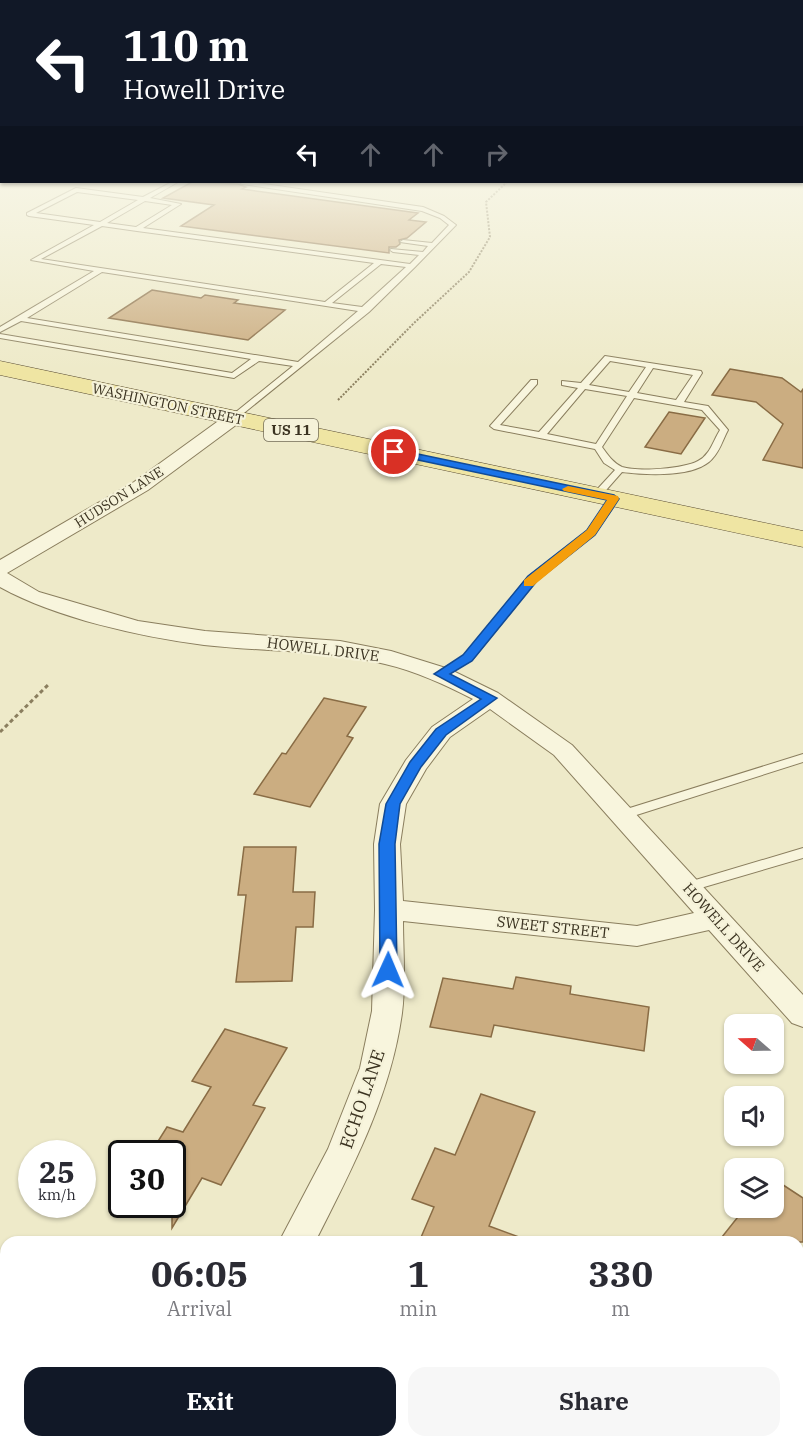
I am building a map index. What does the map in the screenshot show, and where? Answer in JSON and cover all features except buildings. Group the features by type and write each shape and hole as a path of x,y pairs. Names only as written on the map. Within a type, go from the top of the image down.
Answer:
{"main road":[{"name":"WASHINGTON STREET","path":"0,368 598,495"},
{"name":"US 11","path":"598,495 803,539"}],"street":[{"name":"HUDSON LANE","path":"0,569 141,486 234,418"},
{"name":"HOWELL DRIVE","path":"0,578 32,596 135,627 205,638 340,648 391,658 441,674 490,698 563,750 803,1015"},
{"name":"ECHO LANE","path":"300,1236 344,1152 376,1068 387,1011 389,910 387,844 393,804 415,766 441,732 490,698"},
{"name":"SWEET STREET","path":"389,910 637,936 715,918"}],"lane":[{"path":"79,236 34,260 366,310"},
{"path":"185,236 413,266"},
{"path":"234,418 366,310 443,236"},
{"path":"403,242 434,245"},
{"path":"393,250 425,254"},
{"path":"326,304 379,262"},
{"path":"0,330 101,270"},
{"path":"20,319 300,366"},
{"path":"124,336 154,335"},
{"path":"0,336 234,376 258,358"},
{"path":"172,338 192,347"},
{"path":"541,435 608,358 698,373 679,403"},
{"path":"598,447 651,365"},
{"path":"534,382 494,426 598,447 607,460 620,469 643,472 696,465 707,460 724,430 705,408 565,383"},
{"path":"441,674 468,658 532,579 591,533 598,495 620,469"},
{"path":"622,815 803,758"},
{"path":"687,886 801,856"}],"path":[{"path":"338,400 414,323 470,272 490,236"},
{"path":"0,732 50,683"}],"slow traffic":[{"path":"529,583 591,533 614,499 568,489"}],"route":[{"path":"388,970 387,844 393,804 415,766 441,732 490,698 441,674 468,658 532,579 591,533 614,499 394,452"}]}
